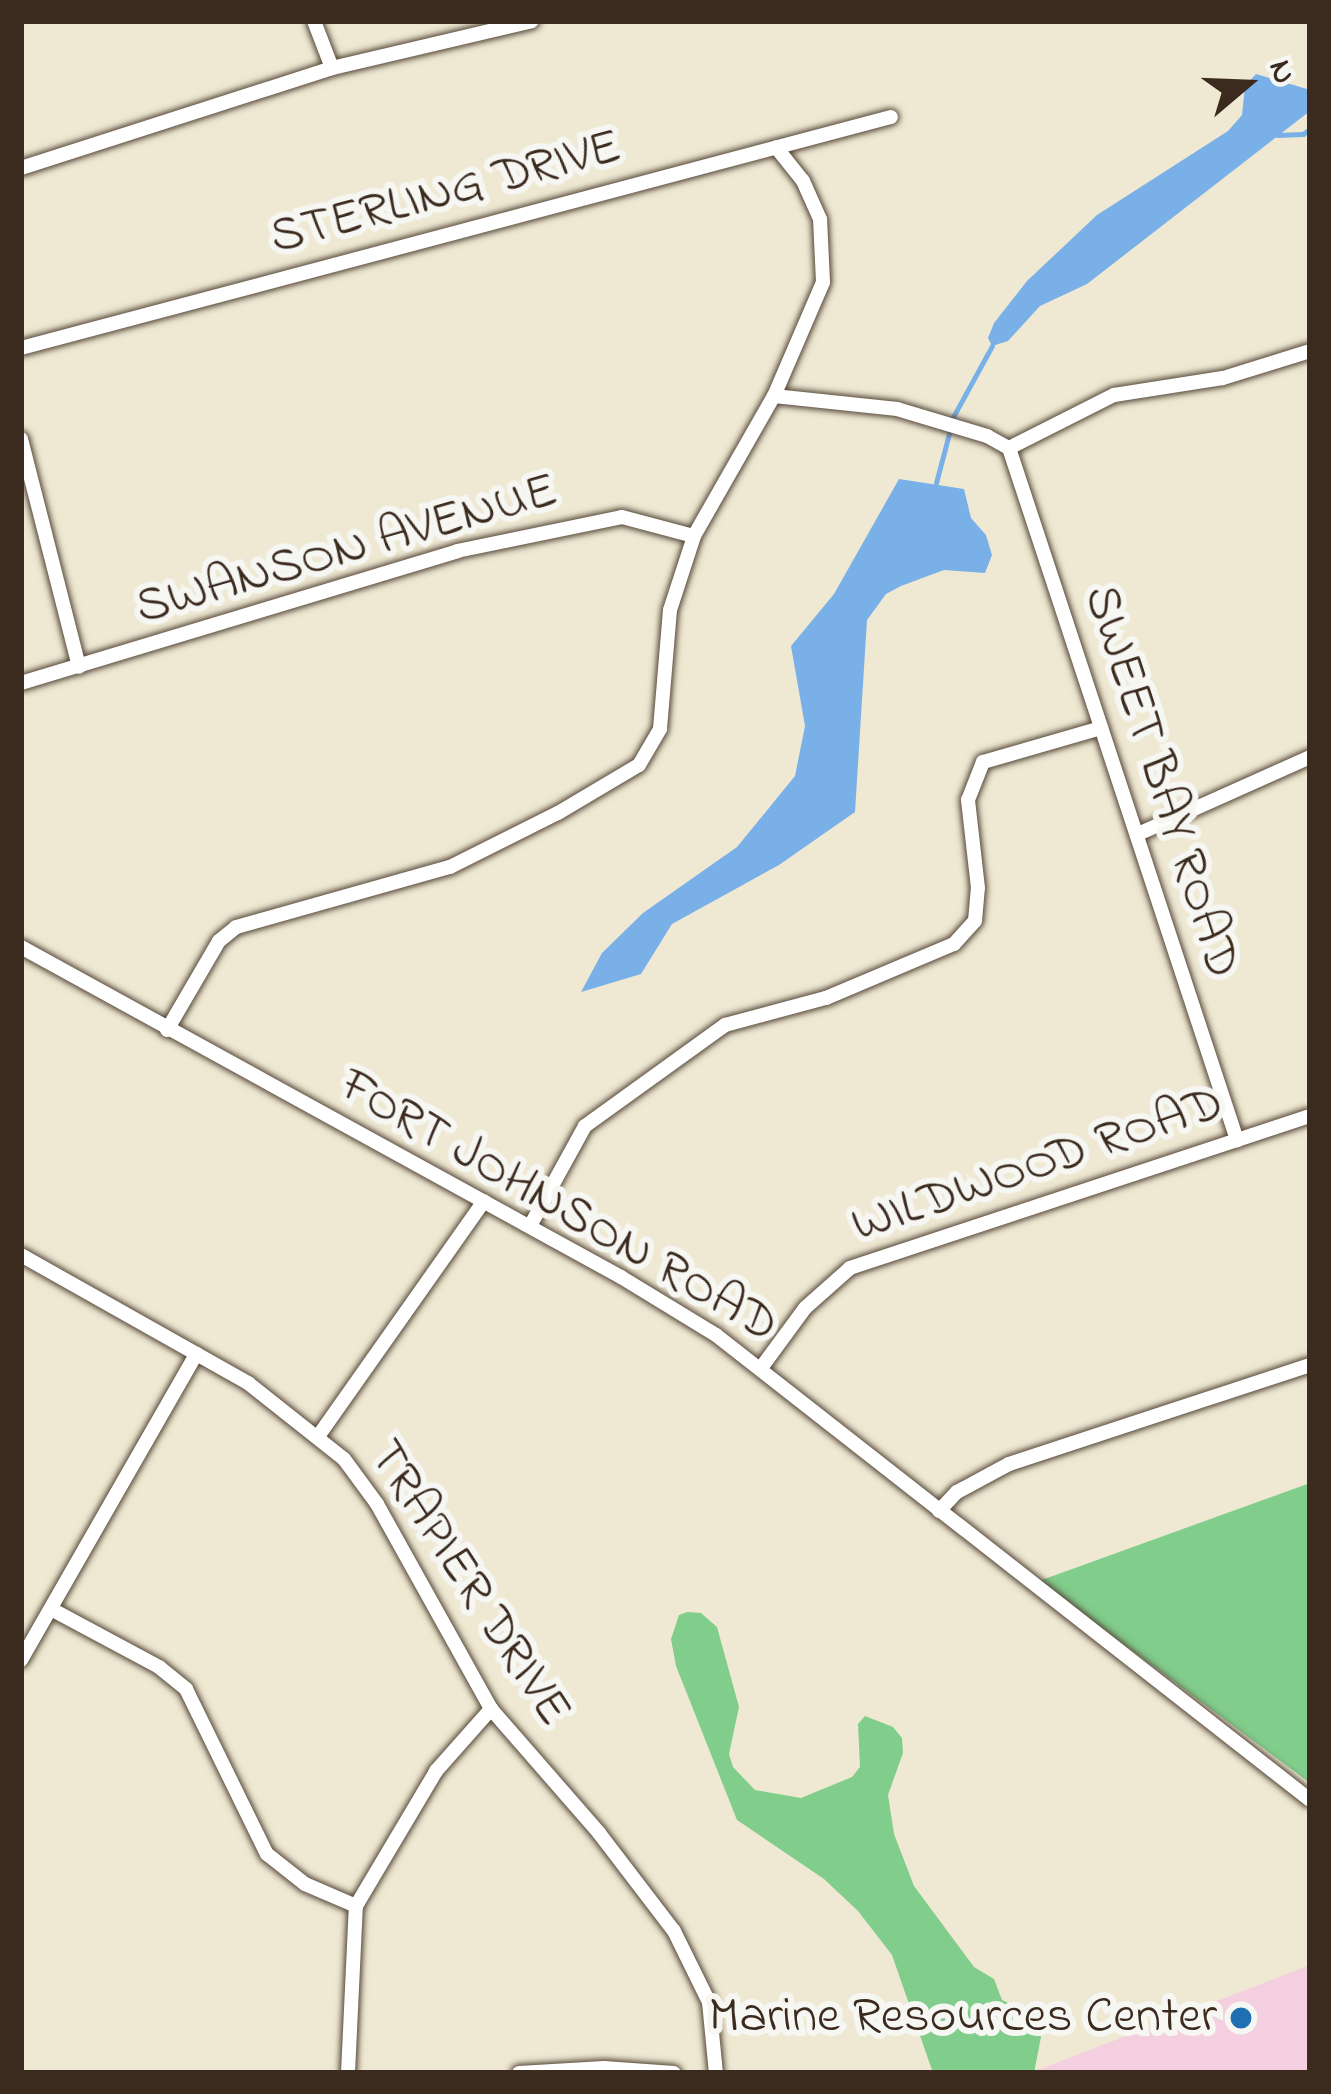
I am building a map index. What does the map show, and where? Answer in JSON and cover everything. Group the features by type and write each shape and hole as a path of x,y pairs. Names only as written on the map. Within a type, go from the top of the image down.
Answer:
{"street":[{"path":"314,21 332,68"},
{"path":"21,168 332,68 532,21"},
{"name":"STERLING DRIVE","path":"21,348 891,117"},
{"path":"167,1030 219,941 236,927 449,867 558,813 639,765 660,729 670,610 694,536 774,396 823,282 825,262 811,196 776,147"},
{"path":"774,396 897,409 987,436 1009,448 1114,395 1223,378 1310,351"},
{"path":"21,439 79,668"},
{"name":"SWEET BAY ROAD","path":"1009,448 1237,1140"},
{"name":"SWANSON AVENUE","path":"21,683 457,551 622,517 694,536"},
{"path":"530,1226 585,1126 725,1025 826,998 954,944 975,921 978,888 968,800 983,762 1101,728"},
{"path":"1138,834 1310,757"},
{"name":"FORT JOHNSON ROAD","path":"21,947 626,1279 761,1368 1310,1800"},
{"name":"WILDWOOD ROAD","path":"761,1368 805,1308 850,1268 1310,1116"},
{"path":"319,1436 484,1201"},
{"name":"TRAPIER DRIVE","path":"21,1255 248,1383 319,1436 377,1504 491,1709 599,1833 674,1931 709,2002 716,2073"},
{"path":"21,1660 196,1354"},
{"path":"939,1511 957,1492 1009,1464 1310,1365"},
{"path":"51,1610 159,1667 186,1688 267,1854 305,1884 356,1906"},
{"path":"348,2073 356,1906 436,1772 491,1709"},
{"path":"519,2073 604,2068 674,2073"}],"shaded area":[{"name":"Marine Resources Center","path":"1310,1965 1310,2073 1035,2073 1035,2071"}],"green space":[{"path":"1310,1483 1310,1783 1039,1581"},
{"path":"701,1613 717,1627 739,1707 729,1754 733,1767 755,1790 801,1798 852,1777 860,1767 858,1724 865,1716 893,1727 902,1738 903,1753 888,1795 894,1834 914,1886 974,1967 994,1979 1002,2000 1033,2015 1041,2037 1034,2073 933,2073 892,1955 858,1911 824,1879 737,1820 676,1666 671,1639 679,1615"}],"water":[{"path":"1256,74 1307,89 1310,111 1087,284 1040,306 1008,341 992,346 988,338 994,323 1027,281 1097,215 1228,131 1242,115 1245,86"},
{"path":"899,479 964,489 971,518 986,535 992,555 985,573 944,570 901,586 886,594 867,620 855,812 779,865 672,924 641,974 581,992 602,953 643,913 737,847 795,776 805,726 791,646 834,594"}],"waterway":[{"path":"1277,135 1303,134 1310,129"},
{"path":"952,419 992,346"},
{"path":"936,483 950,430"}],"place":[{"name":"Marine Resources Center","path":"1241,2018"}]}
